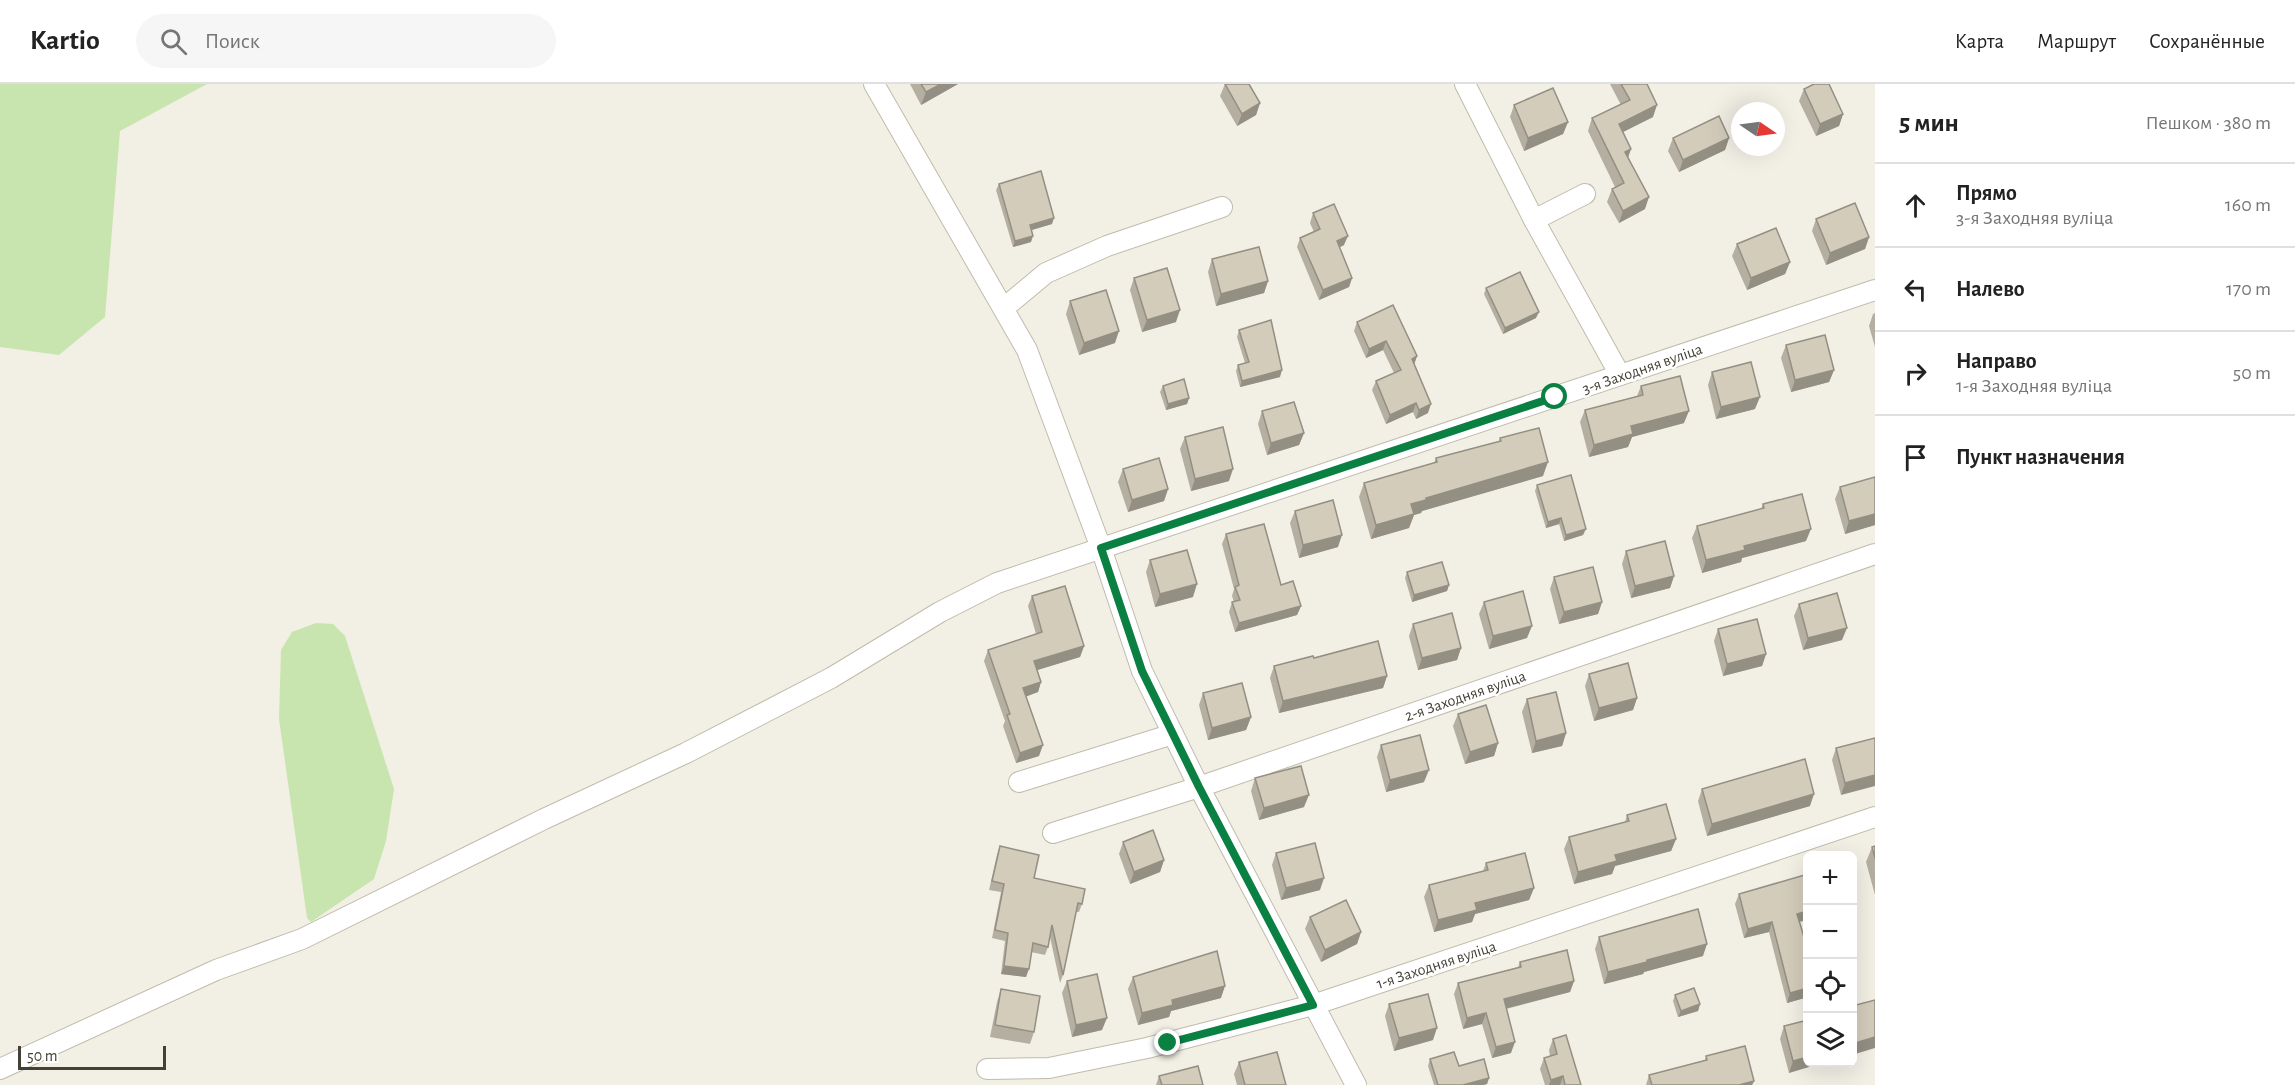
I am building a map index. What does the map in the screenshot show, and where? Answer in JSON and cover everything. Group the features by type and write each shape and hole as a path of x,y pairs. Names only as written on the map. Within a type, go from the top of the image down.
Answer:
{"street":[{"path":"874,84 1028,350 1101,548 1142,671 1199,787 1356,1085"},
{"path":"1465,84 1534,220 1620,375"},
{"path":"1534,220 1585,194"},
{"path":"1004,308 1046,273 1107,246 1222,207"},
{"name":"3-я Заходняя вуліца","path":"0,1069 216,970 302,939 544,819 686,753 831,678 940,612 997,583 1875,290"},
{"name":"2-я Заходняя вуліца","path":"1053,833 1199,787 1875,554"},
{"path":"1019,782 1173,734"},
{"name":"1-я Заходняя вуліца","path":"987,1069 1049,1068 1147,1048 1313,1005 1875,817"}],"green space":[{"path":"0,84 207,84 120,131 105,317 59,355 0,347"},
{"path":"316,623 333,624 345,636 394,789 386,841 374,879 311,922 307,918 279,719 281,650 292,632"}],"building":[{"path":"921,84 941,84 926,92"},
{"path":"1225,84 1249,84 1260,103 1242,114"},
{"path":"1621,84 1647,84 1657,105 1619,124 1631,149 1625,152 1649,197 1623,211 1612,189 1624,183 1592,118 1630,100"},
{"path":"1814,84 1829,84 1843,114 1820,124 1804,89"},
{"path":"1553,88 1568,122 1528,138 1514,105"},
{"path":"1719,116 1729,138 1683,160 1673,138"},
{"path":"1041,171 1054,218 1030,225 1033,236 1015,241 999,184"},
{"path":"1855,203 1869,237 1830,253 1816,219"},
{"path":"1334,204 1348,236 1337,241 1352,278 1323,290 1300,238 1320,229 1313,213"},
{"path":"1776,228 1790,262 1751,278 1737,244"},
{"path":"1259,247 1268,281 1221,294 1212,259"},
{"path":"1167,268 1180,310 1147,320 1134,278"},
{"path":"1520,272 1539,312 1505,328 1486,288"},
{"path":"1106,290 1119,331 1084,343 1070,301"},
{"path":"1393,305 1417,356 1412,359 1431,404 1419,410 1416,403 1390,415 1376,381 1401,370 1386,341 1369,349 1357,322"},
{"path":"1271,320 1282,370 1242,381 1238,365 1249,362 1239,330"},
{"path":"1825,335 1834,370 1795,380 1786,345"},
{"path":"1751,362 1760,397 1721,407 1712,372"},
{"path":"1680,376 1689,411 1631,426 1633,434 1594,445 1585,410 1643,395 1641,386"},
{"path":"1184,379 1189,398 1168,404 1163,386"},
{"path":"1294,402 1304,433 1271,443 1262,411"},
{"path":"1223,427 1233,469 1195,479 1185,437"},
{"path":"1539,428 1548,462 1426,498 1426,500 1411,504 1414,514 1376,525 1364,483 1437,462 1436,458 1501,441 1500,438"},
{"path":"1159,458 1168,489 1132,500 1123,469"},
{"path":"1571,475 1586,529 1566,535 1561,518 1548,522 1537,485"},
{"path":"1875,477 1875,514 1849,521 1840,487"},
{"path":"1802,494 1811,529 1744,546 1745,550 1706,560 1697,526 1764,508 1763,504"},
{"path":"1333,500 1342,535 1303,545 1295,511"},
{"path":"1264,524 1281,585 1293,581 1301,606 1239,623 1232,602 1240,600 1235,587 1239,585 1226,534"},
{"path":"1665,541 1674,576 1635,586 1626,551"},
{"path":"1187,550 1197,584 1160,594 1150,560"},
{"path":"1442,562 1449,585 1414,595 1407,572"},
{"path":"1593,567 1602,602 1564,612 1554,577"},
{"path":"1065,586 1084,646 1034,661 1041,682 1023,688 1043,745 1020,753 1007,715 1010,714 988,650 1042,632 1032,596"},
{"path":"1523,591 1532,626 1493,636 1484,602"},
{"path":"1837,593 1847,628 1808,638 1799,604"},
{"path":"1452,613 1461,648 1422,658 1413,624"},
{"path":"1757,619 1766,654 1727,664 1718,629"},
{"path":"1378,641 1387,676 1283,701 1274,666"},
{"path":"1628,663 1637,698 1599,708 1589,674"},
{"path":"1242,683 1251,717 1212,728 1203,693"},
{"path":"1556,692 1566,733 1536,741 1527,699"},
{"path":"1486,705 1498,743 1470,752 1458,714"},
{"path":"1420,735 1429,770 1390,780 1381,745"},
{"path":"1875,738 1875,775 1845,783 1836,748"},
{"path":"1805,759 1814,794 1712,824 1702,789"},
{"path":"1301,766 1309,795 1264,808 1255,778"},
{"path":"1666,804 1676,839 1615,855 1617,861 1578,872 1569,837 1629,821 1627,815"},
{"path":"1153,830 1164,860 1134,872 1123,842"},
{"path":"1315,843 1324,878 1286,888 1276,853"},
{"path":"1000,846 1039,855 1034,878 1085,889 1082,904 1078,903 1063,975 1052,925 1048,947 1033,943 1029,969 1004,966 1008,933 995,930 1004,884 992,881"},
{"path":"1525,853 1534,888 1475,903 1477,910 1438,920 1429,885 1488,870 1486,863"},
{"path":"1803,875 1803,912 1797,914 1803,934 1803,989 1790,993 1772,922 1748,929 1739,894"},
{"path":"1346,900 1361,932 1325,950 1310,917"},
{"path":"1698,909 1707,944 1608,972 1599,937"},
{"path":"1567,950 1574,981 1504,999 1515,1042 1496,1047 1486,1013 1467,1018 1458,983 1521,967 1520,962"},
{"path":"1217,951 1225,986 1172,1000 1173,1005 1142,1013 1133,977"},
{"path":"1097,974 1107,1018 1076,1025 1067,981"},
{"path":"1694,988 1700,1004 1681,1011 1675,995"},
{"path":"1001,989 1040,996 1034,1032 995,1025"},
{"path":"1428,994 1437,1028 1399,1038 1389,1004"},
{"path":"1875,1000 1875,1037 1857,1042 1857,1013 1857,1005"},
{"path":"1803,1021 1803,1058 1793,1061 1784,1026"},
{"path":"1566,1035 1581,1085 1565,1085 1563,1076 1551,1080 1544,1058 1557,1054 1553,1039"},
{"path":"1745,1046 1754,1081 1739,1085 1652,1085 1649,1075 1707,1060 1706,1056"},
{"path":"1277,1052 1286,1085 1245,1085 1239,1062"},
{"path":"1454,1052 1459,1066 1484,1059 1489,1078 1463,1085 1438,1085 1430,1059"},
{"path":"1198,1066 1203,1085 1162,1085 1159,1076"}],"route":[{"path":"1168,1043 1313,1005 1199,787 1142,671 1101,548 1555,397"}]}
